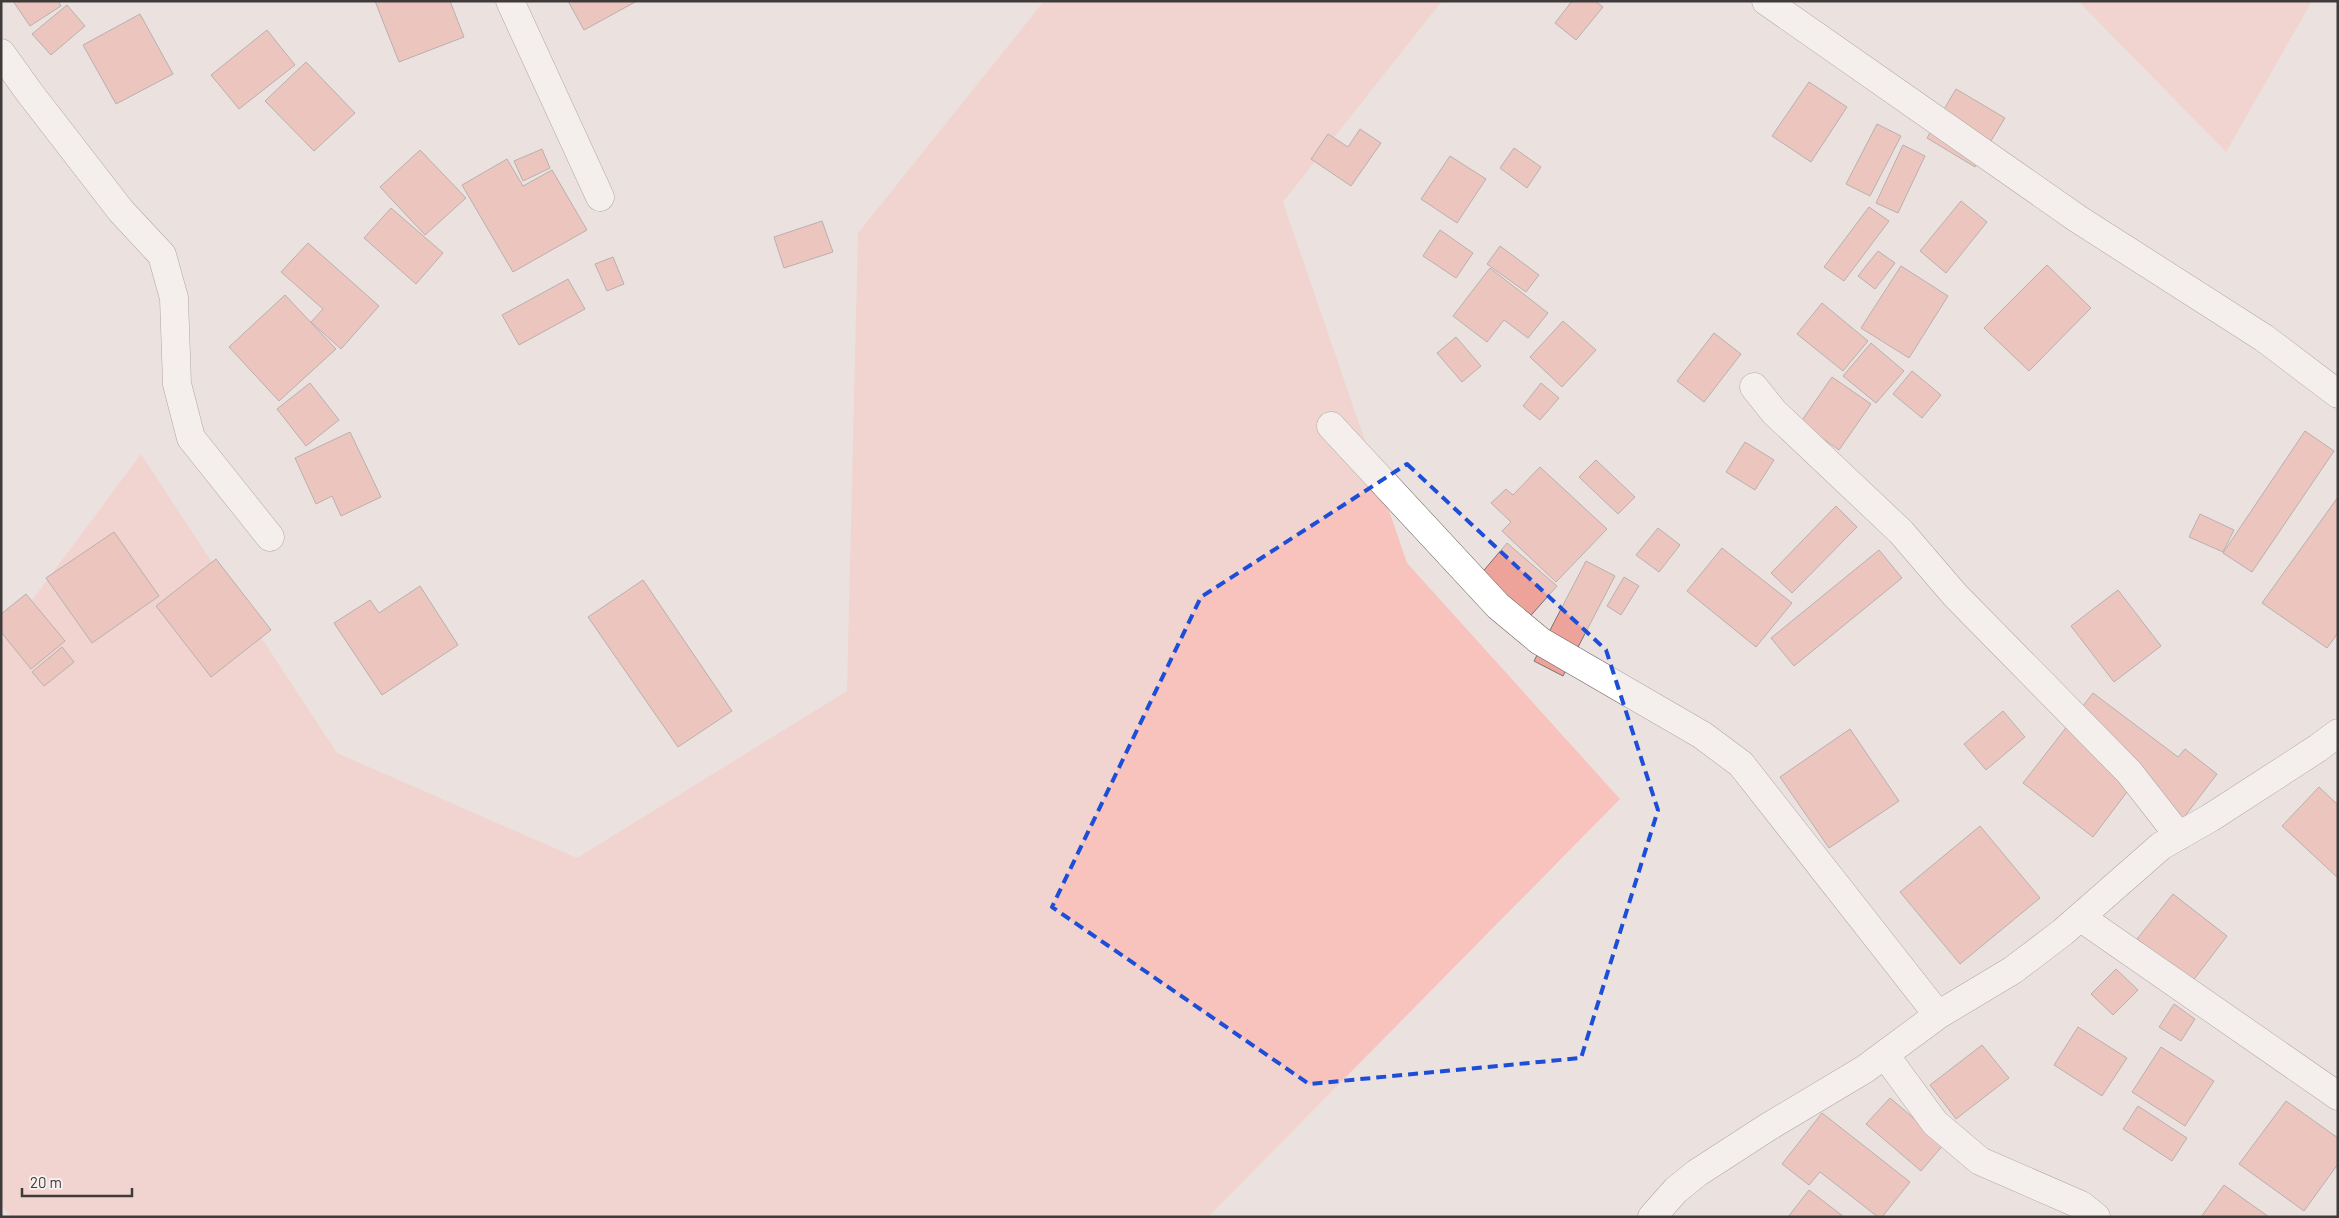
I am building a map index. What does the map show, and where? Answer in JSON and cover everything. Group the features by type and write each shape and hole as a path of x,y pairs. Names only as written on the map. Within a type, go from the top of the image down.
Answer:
{"street":[{"path":"510,1 600,197"},
{"path":"1766,1 2078,218 2264,338 2338,394"},
{"path":"1,53 28,92 120,211 162,255 174,298 178,384 191,438 270,537"},
{"path":"1754,387 1774,412 1901,532 1955,595 2129,772 2179,836"},
{"path":"1331,426 1498,606 1540,641 1702,735 1741,764 1938,1015"},
{"path":"1656,1215 1676,1190 1698,1173 1885,1055 1938,1015 2013,970 2080,917 2160,846 2288,768 2338,733"},
{"path":"2080,917 2338,1096"},
{"path":"1885,1055 1935,1123 1980,1161 2081,1205 2096,1217"}],"highlighted area":[{"path":"1407,464 1606,650 1658,810 1581,1058 1309,1084 1052,907 1201,597"}],"shaded area":[{"path":"1044,1 1442,1 1283,202 1407,563 1620,799 1208,1217 13,1217 1,1206 1,642 141,454 337,753 577,858 847,691 858,233"},
{"path":"2078,1 2312,1 2226,152"}],"building":[{"path":"13,1 58,1 61,6 30,26"},
{"path":"375,1 450,1 464,37 399,62"},
{"path":"568,1 637,1 584,30"},
{"path":"1572,1 1595,1 1603,7 1576,40 1555,23"},
{"path":"67,5 85,26 51,55 32,34"},
{"path":"140,14 173,74 116,104 83,45"},
{"path":"267,30 295,65 239,109 211,75"},
{"path":"306,62 355,113 314,151 265,101"},
{"path":"1809,82 1847,107 1811,162 1772,136"},
{"path":"1956,89 2005,118 1975,167 1927,138"},
{"path":"1877,124 1901,136 1870,196 1846,184"},
{"path":"1360,129 1381,143 1351,186 1311,159 1328,134 1348,147"},
{"path":"1903,145 1925,156 1898,213 1876,203"},
{"path":"1514,148 1541,167 1527,188 1500,168"},
{"path":"542,149 550,168 523,181 514,161"},
{"path":"420,150 466,198 425,235 380,187"},
{"path":"1450,156 1486,179 1457,223 1421,199"},
{"path":"507,159 523,186 552,170 587,230 513,272 462,185"},
{"path":"1961,201 1987,222 1946,273 1920,251"},
{"path":"1869,207 1889,221 1844,281 1824,267"},
{"path":"391,208 443,253 416,284 364,238"},
{"path":"822,221 833,252 784,268 774,237"},
{"path":"1440,230 1473,253 1456,278 1423,256"},
{"path":"308,243 379,306 341,349 311,322 323,309 281,272"},
{"path":"1500,246 1539,275 1526,292 1487,264"},
{"path":"1878,251 1895,263 1875,289 1858,276"},
{"path":"613,257 624,284 607,291 595,264"},
{"path":"2047,265 2091,308 2029,371 1984,328"},
{"path":"1901,266 1948,296 1909,358 1861,328"},
{"path":"1490,268 1548,313 1528,338 1504,320 1487,342 1453,316"},
{"path":"568,279 585,309 519,345 502,315"},
{"path":"285,295 336,349 279,401 229,347"},
{"path":"1822,303 1868,341 1843,371 1797,334"},
{"path":"1563,321 1596,350 1562,387 1530,357"},
{"path":"1714,333 1741,354 1704,402 1677,381"},
{"path":"1456,337 1481,366 1462,382 1437,353"},
{"path":"1871,343 1904,371 1876,403 1843,376"},
{"path":"1912,371 1941,395 1922,418 1893,394"},
{"path":"1832,377 1871,404 1839,450 1800,423"},
{"path":"310,383 339,420 306,446 277,409"},
{"path":"1541,383 1559,398 1540,420 1523,406"},
{"path":"2305,431 2334,451 2252,572 2223,553"},
{"path":"350,432 381,497 341,516 332,496 316,504 295,458"},
{"path":"1745,442 1774,460 1755,490 1726,472"},
{"path":"1596,460 1635,497 1618,514 1579,477"},
{"path":"1540,467 1607,529 1556,582 1502,531 1511,522 1491,503 1506,489 1513,495"},
{"path":"2338,497 2338,633 2327,648 2262,603"},
{"path":"1836,506 1857,527 1792,593 1771,573"},
{"path":"2200,514 2234,530 2223,552 2189,537"},
{"path":"1658,528 1680,545 1659,572 1636,555"},
{"path":"114,532 159,596 92,643 46,578"},
{"path":"1507,543 1557,586 1518,630 1469,588"},
{"path":"1722,548 1792,603 1756,647 1687,591"},
{"path":"1879,550 1902,578 1794,666 1771,638"},
{"path":"216,559 271,630 211,677 156,606"},
{"path":"1586,561 1615,576 1563,676 1534,661"},
{"path":"1624,577 1639,586 1621,615 1607,606"},
{"path":"643,580 732,711 678,747 588,617"},
{"path":"420,586 458,645 382,695 334,623 370,600 379,613"},
{"path":"2118,590 2161,646 2114,682 2071,626"},
{"path":"26,594 65,641 31,669 1,632 1,614"},
{"path":"62,647 74,662 44,686 32,672"},
{"path":"2093,693 2178,757 2185,749 2217,774 2172,833 2139,776 2093,837 2023,783"},
{"path":"2003,711 2025,737 1986,770 1964,744"},
{"path":"1850,729 1899,801 1829,848 1780,777"},
{"path":"2319,787 2338,805 2338,878 2282,826"},
{"path":"1980,826 2040,898 1960,964 1900,892"},
{"path":"2173,894 2227,936 2192,982 2137,939"},
{"path":"2116,969 2138,990 2113,1015 2091,994"},
{"path":"2174,1004 2195,1019 2181,1041 2159,1027"},
{"path":"2078,1027 2127,1058 2102,1096 2054,1065"},
{"path":"1982,1045 2009,1078 1956,1119 1930,1085"},
{"path":"2161,1047 2214,1081 2185,1126 2132,1092"},
{"path":"1890,1098 1944,1144 1921,1171 1866,1124"},
{"path":"2286,1101 2338,1138 2338,1164 2304,1211 2239,1164"},
{"path":"2138,1106 2187,1138 2172,1161 2123,1129"},
{"path":"1822,1113 1910,1182 1882,1217 1878,1217 1820,1172 1809,1185 1782,1164"},
{"path":"2224,1185 2269,1217 2201,1217"},
{"path":"1809,1190 1844,1217 1788,1217"}]}
